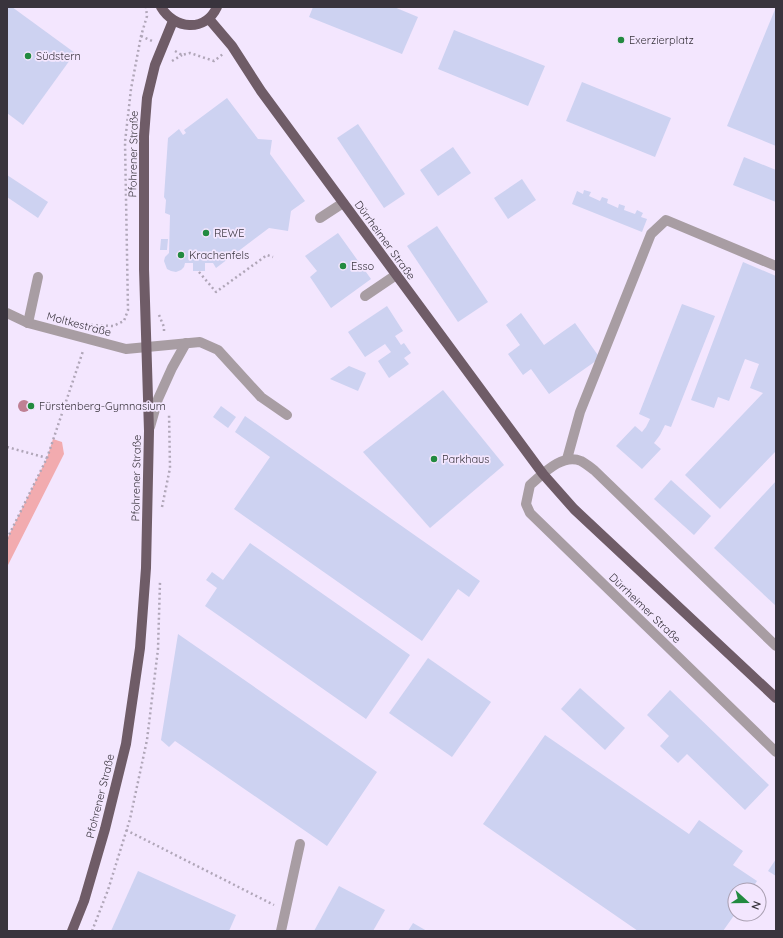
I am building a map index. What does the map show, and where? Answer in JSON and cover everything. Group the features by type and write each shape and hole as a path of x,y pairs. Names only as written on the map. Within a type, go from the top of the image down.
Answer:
{"main road":[{"path":"161,7 172,21 191,26 209,19 214,14 217,7"},
{"name":"Dürrheimer Straße","path":"209,19 232,46 261,91 543,474 574,509 776,698"},
{"name":"Pfohrener Straße","path":"72,931 84,901 101,844 126,744 141,640 146,568 149,431 144,269 144,136 147,98 155,64 172,21"}],"street":[{"path":"320,218 343,203"},
{"path":"776,266 666,220 652,234 580,412 567,459 581,461 594,470 776,646"},
{"path":"365,296 396,275"},
{"path":"28,323 38,277"},
{"name":"Moltkestraße","path":"7,313 28,323 126,350 200,342 218,350 261,397 287,415"},
{"path":"149,431 158,399 172,368 186,343"},
{"name":"Dürrheimer Straße","path":"567,459 553,466 530,485 526,504 530,513 776,752"},
{"path":"281,931 300,844"}],"path":[{"path":"90,325 114,326 124,321 128,310 125,142 131,89 141,36 147,16 146,7"},
{"path":"141,36 182,55 190,53 214,60 232,46"},
{"path":"199,272 216,292 267,255 273,256"},
{"path":"7,539 47,458 87,339"},
{"path":"7,447 47,458"},
{"path":"126,830 285,911"}],"shaded area":[{"path":"53,439 62,442 64,454 7,567 7,539 47,458"}],"building":[{"path":"7,7 12,7 75,53 23,125 7,113"},
{"path":"313,7 394,7 418,17 402,54 309,17"},
{"path":"776,7 776,146 727,126"},
{"path":"454,30 545,66 528,106 438,69"},
{"path":"582,82 671,118 655,157 566,121"},
{"path":"227,98 258,139 272,140 270,154 305,201 291,211 288,231 269,228 216,268 213,263 205,263 205,271 193,271 193,263 185,263 181,270 176,272 171,271 167,269 164,261 165,257 169,253 170,215 165,213 166,200 164,197 168,138 179,129 183,135 186,133 184,130"},
{"path":"358,124 405,194 384,208 337,138"},
{"path":"453,147 471,173 438,196 420,170"},
{"path":"744,157 776,170 776,202 733,185"},
{"path":"7,175 48,202 38,218 7,197"},
{"path":"522,179 536,200 508,219 494,198"},
{"path":"584,190 591,192 589,196 600,201 602,197 608,199 607,203 618,208 619,204 625,206 624,210 635,214 637,210 643,213 641,217 647,219 642,232 572,204 577,191 583,194"},
{"path":"437,226 488,302 458,322 407,246"},
{"path":"338,233 371,279 331,308 310,277 317,271 305,256"},
{"path":"161,239 168,239 167,250 160,250"},
{"path":"743,262 776,276 776,451 720,509 685,475 763,393 750,388 759,364 745,359 729,401 718,397 714,408 691,400"},
{"path":"682,304 715,316 671,427 665,425 654,443 661,449 642,469 616,446 635,426 642,432 650,419 639,414"},
{"path":"387,306 403,331 395,336 401,345 404,343 411,353 404,358 409,364 389,378 378,361 391,352 385,344 365,357 348,332"},
{"path":"521,313 544,345 575,323 600,358 549,394 531,369 523,375 508,354 520,345 506,325"},
{"path":"349,366 366,373 358,391 330,379"},
{"name":"Parkhaus","path":"443,390 504,465 430,528 363,452"},
{"path":"221,406 236,417 228,428 213,417"},
{"path":"245,416 480,581 469,597 458,589 422,641 234,509 270,457 235,432"},
{"path":"671,480 711,516 694,535 654,499"},
{"path":"776,481 776,606 714,548"},
{"path":"250,543 410,655 366,719 205,606 217,588 206,580 212,572 223,580"},
{"path":"178,634 377,772 327,846 175,741 169,747 161,740"},
{"path":"428,658 491,702 452,757 389,713"},
{"path":"580,688 625,728 605,750 561,709"},
{"path":"670,690 769,785 745,810 687,754 678,763 660,746 669,736 647,715"},
{"path":"545,735 689,834 699,820 743,851 733,865 757,881 727,882 727,922 729,922 723,931 638,931 483,824"},
{"path":"776,859 776,876 768,871"},
{"path":"138,871 236,915 229,931 111,931"},
{"path":"339,886 385,910 373,931 314,931"},
{"path":"413,923 427,931 408,931"}],"place":[{"name":"Exerzierplatz","path":"621,40"},
{"name":"Südstern","path":"28,56"},
{"name":"REWE","path":"206,233"},
{"name":"Krachenfels","path":"181,255"},
{"name":"Esso","path":"343,266"},
{"name":"Fürstenberg-Gymnasium","path":"31,406"},
{"name":"Parkhaus","path":"434,459"}]}
